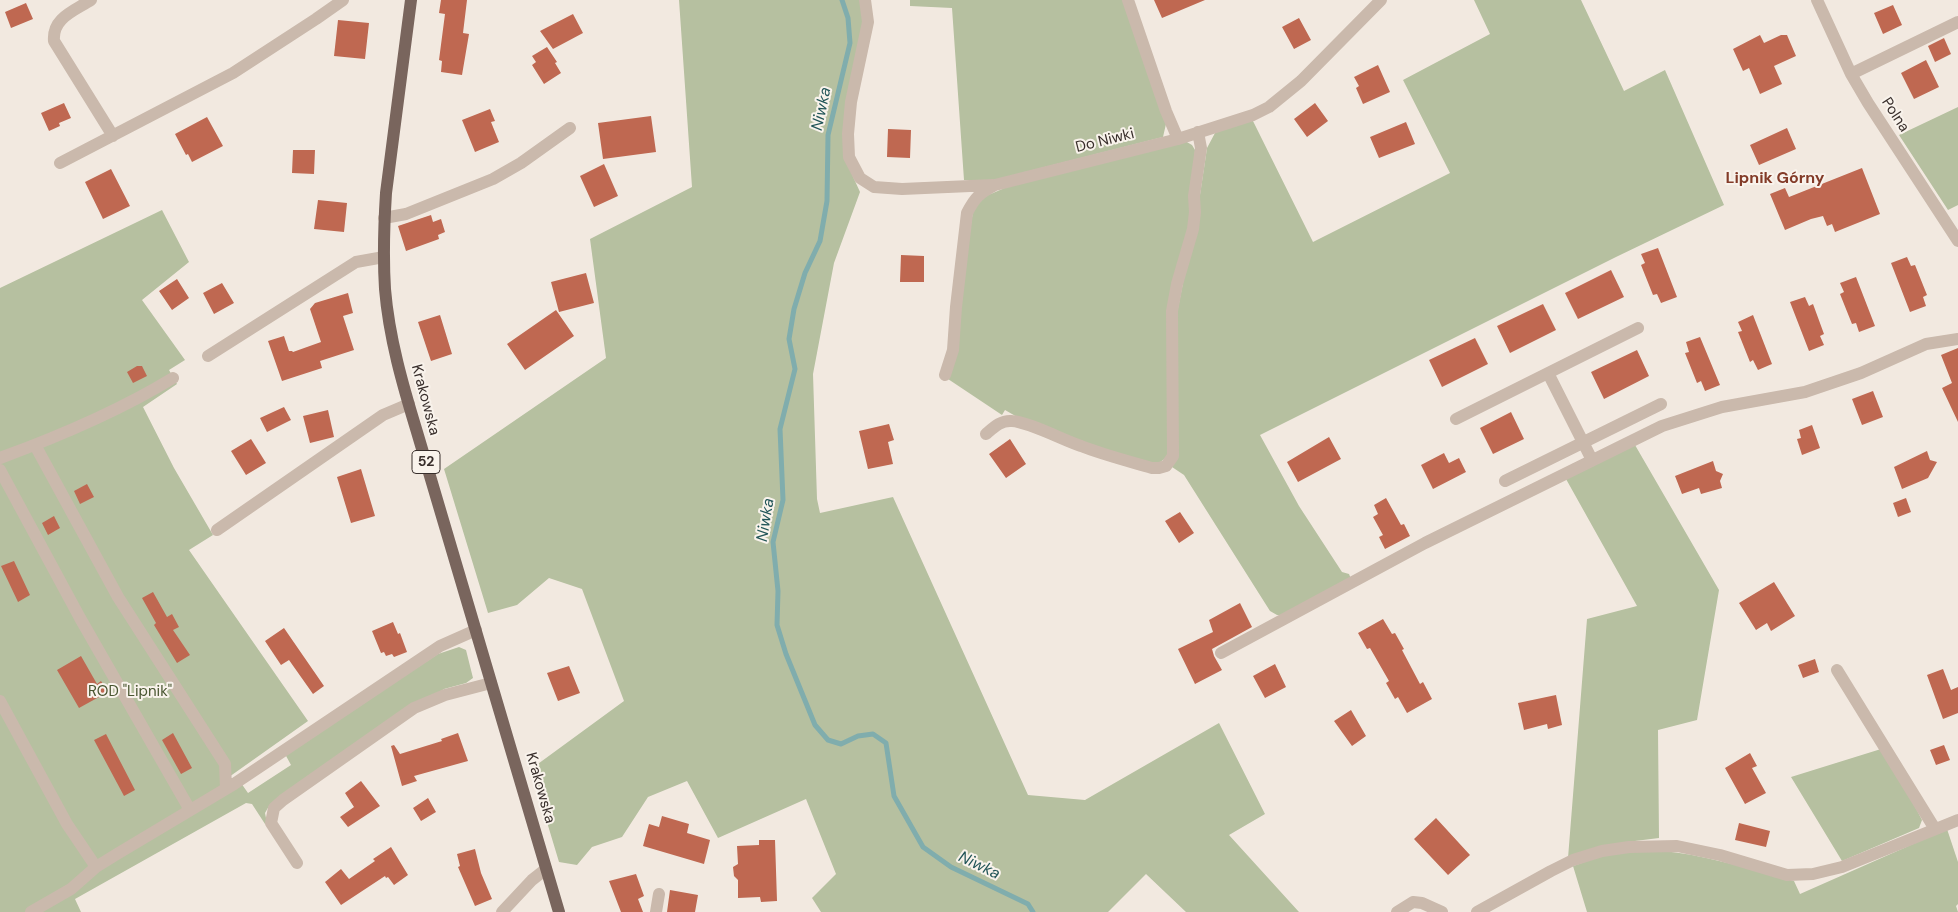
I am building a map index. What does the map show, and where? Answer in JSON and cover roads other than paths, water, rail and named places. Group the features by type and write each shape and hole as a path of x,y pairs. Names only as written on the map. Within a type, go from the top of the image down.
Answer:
{"main road":[{"name":"Krakowska","path":"411,0 386,193 384,218 385,290 409,404 559,912"}],"street":[{"path":"91,0 61,19 55,26 54,41 113,136"},
{"path":"60,163 233,73 343,0"},
{"path":"865,0 868,22 852,102 848,134 849,156 860,178 874,187 902,189 996,185"},
{"path":"1128,0 1166,111 1178,139"},
{"name":"Do Niwki","path":"945,375 954,350 956,307 967,212 973,200 982,192 996,185 1178,139 1253,115 1269,107 1301,81 1381,0"},
{"name":"Polna","path":"1817,0 1851,74 1958,241"},
{"path":"1851,74 1958,22"},
{"path":"384,218 406,214 494,179 521,163 570,128"},
{"path":"986,434 1004,421 1012,421 1024,423 1083,447 1152,468 1166,466 1170,462 1174,456 1175,439 1172,311 1177,284 1193,229 1194,196 1201,148 1198,132"},
{"path":"208,356 356,262 384,257"},
{"path":"1456,418 1638,328"},
{"path":"1221,653 1425,543 1662,426 1738,404 1805,392 1853,376 1926,344 1958,339"},
{"path":"1548,373 1592,460"},
{"path":"0,458 35,445 137,400 173,378"},
{"path":"217,530 383,415 409,404"},
{"path":"1505,481 1661,404"},
{"path":"35,445 118,597 225,764 226,788"},
{"path":"0,470 80,618 190,810"},
{"path":"30,912 71,890 96,867 226,788 440,646 476,630"},
{"path":"1837,670 1935,829"},
{"path":"297,864 271,823 274,808 278,804 414,708 445,695 491,682"},
{"path":"0,701 67,824 96,867"},
{"path":"1477,912 1573,860 1602,851 1630,846 1677,846 1720,855 1788,875 1813,874 1842,867 1958,820"},
{"path":"502,912 532,880 546,869"},
{"path":"656,912 659,894"},
{"path":"1397,912 1414,902 1422,903 1442,912"}],"waterway":[{"name":"Niwka","path":"842,0 848,18 850,43 828,135 827,201 820,241 805,273 794,309 789,339 795,369 780,429 783,500 773,542 778,591 777,625 786,654 815,725 828,740 841,744 858,736 873,734 886,743 894,796 923,847 951,867 1028,904 1033,912"}],"district":[{"name":"Lipnik Górny","path":"1775,179"}],"park label":[{"name":"ROD \"Lipnik\"","path":"130,692"}]}
